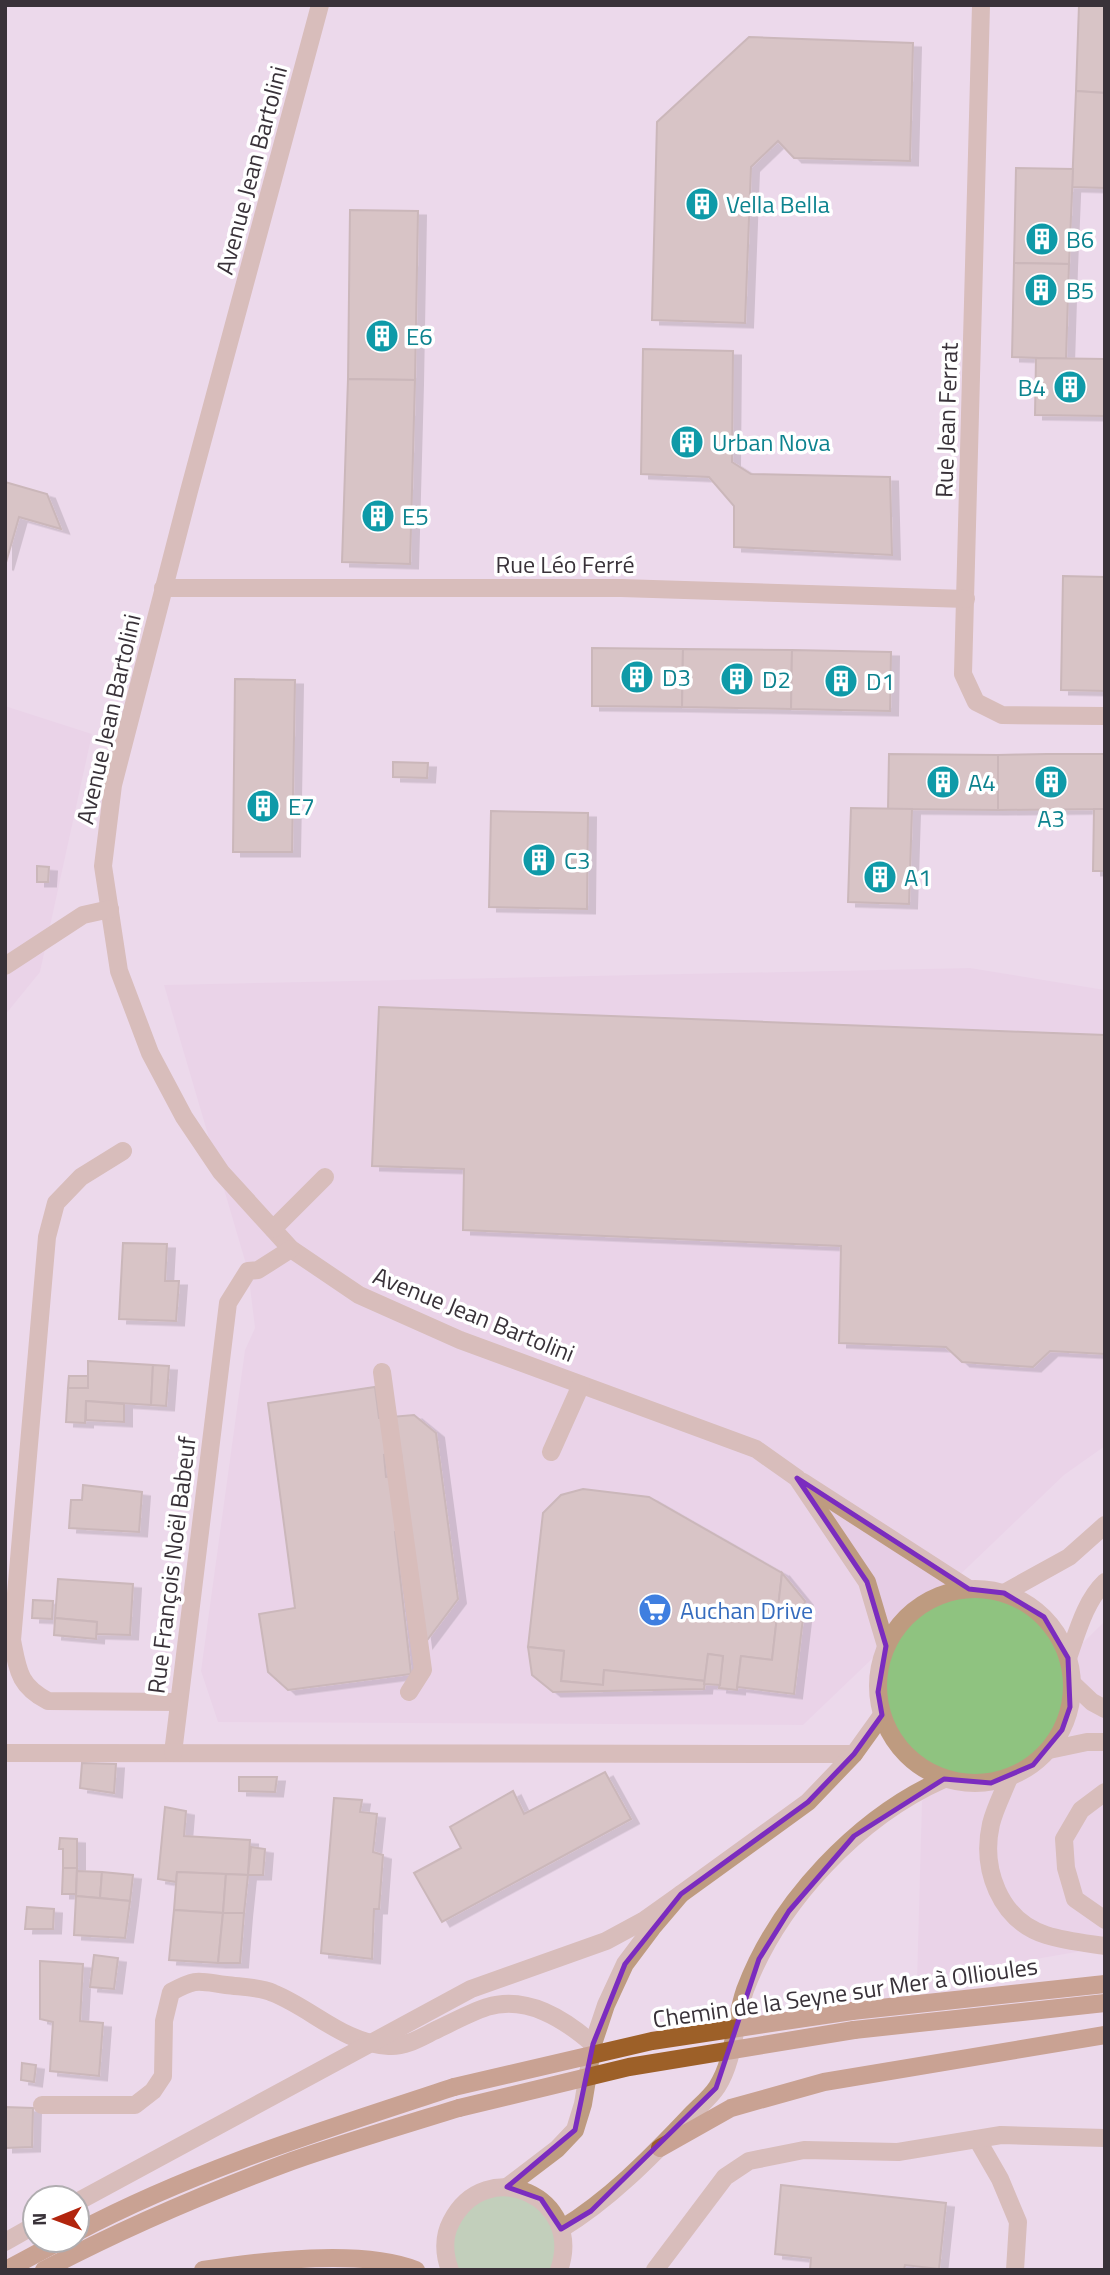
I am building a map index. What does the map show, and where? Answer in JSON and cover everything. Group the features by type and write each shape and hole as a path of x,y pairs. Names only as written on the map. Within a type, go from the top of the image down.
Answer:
{"main road":[{"name":"Chemin de la Seyne sur Mer à Ollioules","path":"91,2226 189,2181 292,2140 454,2087 652,2041 852,2011 1105,1984"},
{"name":"Chemin de la Seyne sur Mer à Ollioules","path":"44,2270 82,2250 197,2199 293,2161 459,2108 629,2067 854,2030 1105,2003"},
{"path":"660,2148 731,2108 824,2082 1105,2035"},
{"path":"6,2270 36,2254"},
{"path":"203,2270 240,2264 337,2258 377,2260 416,2270"}],"street":[{"name":"Avenue Jean Bartolini","path":"320,5 163,588 113,785 103,866 119,971 150,1054 184,1117 221,1172 291,1249 359,1295 460,1340 756,1449 797,1479 867,1582 886,1646"},
{"name":"Rue Jean Ferrat","path":"981,5 963,674 975,702 1002,715 1105,716"},
{"name":"Rue Léo Ferré","path":"163,588 621,588 965,598"},
{"path":"5,965 83,915 110,909"},
{"path":"124,1151 81,1177 56,1203 47,1237 12,1640 18,1670 30,1692 48,1701 179,1702"},
{"path":"273,1229 325,1177"},
{"name":"Rue François Noël Babeuf","path":"173,1753 228,1303 248,1271 258,1270 291,1249"},
{"path":"382,1372 423,1670 410,1692"},
{"path":"551,1452 581,1385"},
{"path":"797,1479 969,1589"},
{"path":"1004,1593 1069,1557 1105,1525"},
{"path":"1068,1658 1079,1626 1098,1588 1105,1582"},
{"path":"969,1589 1004,1593 1026,1603 1044,1617 1059,1636 1068,1658 1073,1684 1070,1707 1062,1730 1049,1750 1033,1765 1009,1778 992,1783 967,1784 944,1779 923,1769 905,1754 891,1736 882,1716 878,1692 879,1668 886,1646 901,1624 920,1606 943,1594 969,1589"},
{"path":"1073,1684 1092,1702 1105,1709"},
{"path":"91,2194 471,1989 606,1941 643,1920 808,1802 854,1754 882,1716"},
{"path":"1049,1750 1087,1742 1105,1742"},
{"path":"5,1753 854,1754"},
{"path":"1009,1778 992,1823 987,1849 990,1875 1002,1902 1021,1923 1044,1934 1105,1945"},
{"path":"561,2229 591,2211 660,2148 716,2088 725,2072 744,1992 759,1959 789,1911 822,1869 854,1836 890,1808 944,1779"},
{"path":"1105,1791 1081,1810 1064,1839 1066,1868 1075,1899 1105,1920"},
{"path":"507,2187 557,2148 575,2130 583,2104 593,2044 606,2005 625,1964 681,1894"},
{"path":"42,2105 135,2105 153,2091 163,2076 164,2021 171,1992 192,1980 272,1992 334,2028 370,2043 391,2046 409,2043 487,2007 506,2003 543,2010 593,2044"},
{"path":"655,2270 725,2177 749,2161 804,2150 898,2152 1001,2135 1105,2138"},
{"path":"977,2139 1000,2179 1018,2222 1015,2270"},
{"path":"450,2270 445,2248 447,2229 456,2211 470,2197 488,2189 507,2187 525,2190 541,2199 553,2213 561,2229 563,2251 559,2270"},
{"path":"5,2242 21,2233"}],"highlighted area":[{"path":"797,1478 969,1589 1004,1593 1044,1617 1068,1658 1070,1707 1062,1730 1033,1765 991,1783 944,1779 854,1836 789,1911 759,1959 716,2088 591,2211 561,2229 541,2199 507,2187 575,2130 593,2044 625,1964 681,1894 808,1802 854,1754 882,1715 878,1692 886,1646 867,1582"}],"shaded area":[{"path":"5,706 92,734 40,972 5,1015"},
{"path":"970,968 1105,990 1105,1446 1064,1475 803,1725 218,1722 201,1671 245,1350 255,1328 248,1271 164,985"},
{"path":"1105,1621 1105,1947 917,1980 922,1801"}],"green space":[{"path":"975,1589 1012,1596 1044,1617 1065,1649 1072,1686 1065,1723 1044,1755 1012,1776 975,1783 938,1776 906,1755 885,1723 878,1686 885,1649 906,1617 938,1596"},
{"path":"507,2187 553,2213 559,2270 450,2270 456,2211"}],"building":[{"path":"1079,5 1105,5 1105,93 1076,91"},
{"name":"Vella Bella","path":"749,37 913,43 910,161 794,158 778,141 751,167 745,323 652,320 657,122"},
{"path":"1076,91 1105,93 1105,188 1072,187"},
{"name":"B6","path":"1016,168 1073,169 1069,264 1014,263"},
{"name":"E6","path":"350,210 418,211 415,380 348,379"},
{"name":"B5","path":"1014,263 1069,264 1066,359 1012,357"},
{"name":"Urban Nova","path":"643,349 733,351 732,462 751,474 890,477 892,555 734,547 734,506 709,477 641,474"},
{"name":"B4","path":"1036,358 1105,359 1105,416 1035,415"},
{"name":"E5","path":"348,379 415,380 410,564 342,562"},
{"path":"5,482 47,494 61,529 19,517 5,566"},
{"path":"1063,576 1105,577 1105,691 1061,690"},
{"name":"D3","path":"592,648 683,649 682,707 592,706"},
{"name":"D2","path":"683,649 792,650 791,709 682,707"},
{"name":"D1","path":"792,650 891,652 890,711 791,709"},
{"name":"E7","path":"235,679 295,680 292,852 233,852"},
{"name":"A4","path":"889,754 998,755 998,810 888,809"},
{"name":"A3","path":"1105,754 1105,809 998,810 998,755"},
{"path":"393,762 428,763 427,778 393,777"},
{"name":"A1","path":"851,808 912,809 909,904 848,902"},
{"path":"1094,809 1105,809 1105,871 1093,871"},
{"name":"C3","path":"491,811 588,813 587,909 489,907"},
{"path":"37,866 49,867 48,882 37,882"},
{"path":"379,1007 1105,1035 1105,1354 1050,1351 1033,1367 962,1362 946,1347 839,1343 841,1246 463,1230 464,1169 372,1166"},
{"path":"123,1243 167,1244 165,1281 179,1281 176,1321 119,1319"},
{"path":"88,1361 153,1365 151,1405 86,1401 85,1423 66,1422 68,1388 88,1388"},
{"path":"153,1365 169,1366 166,1406 151,1405"},
{"path":"69,1376 88,1376 88,1388 68,1388"},
{"path":"375,1387 379,1418 414,1415 436,1433 458,1599 425,1643 410,1529 395,1532 411,1674 288,1690 268,1672 259,1614 295,1608 268,1403","holes":["401,1453 403,1476 386,1477 384,1455"]},
{"path":"86,1401 124,1404 124,1422 86,1420"},
{"path":"83,1485 142,1492 139,1532 69,1528 71,1500 82,1500"},
{"name":"Auchan Drive","path":"583,1489 649,1497 782,1573 772,1660 741,1656 737,1690 719,1688 723,1656 708,1654 705,1681 604,1670 603,1685 561,1681 564,1651 528,1647 543,1513 561,1495"},
{"path":"782,1573 805,1601 794,1694 737,1687 741,1656 772,1660"},
{"path":"58,1579 133,1584 130,1635 96,1634 97,1622 55,1618"},
{"path":"33,1600 53,1601 52,1619 32,1618"},
{"path":"55,1618 97,1622 96,1639 54,1635"},
{"path":"528,1647 564,1651 561,1681 603,1685 604,1670 705,1681 704,1689 553,1692 532,1675"},
{"path":"708,1654 723,1656 720,1685 704,1684"},
{"path":"82,1763 116,1764 114,1793 80,1788"},
{"path":"605,1772 631,1819 442,1922 414,1873 461,1848 450,1827 513,1791 524,1814"},
{"path":"239,1777 277,1777 275,1792 239,1791"},
{"path":"334,1798 362,1800 360,1812 377,1814 373,1852 383,1855 379,1909 374,1909 372,1959 321,1953"},
{"path":"165,1807 186,1811 184,1836 250,1840 248,1875 177,1872 176,1882 158,1879"},
{"path":"60,1838 77,1839 77,1868 63,1868"},
{"path":"251,1847 265,1849 263,1875 248,1875"},
{"path":"63,1868 77,1868 76,1894 62,1894"},
{"path":"77,1871 102,1872 100,1898 76,1896"},
{"path":"102,1872 133,1875 130,1901 100,1898"},
{"path":"177,1872 226,1874 223,1913 174,1910"},
{"path":"226,1874 248,1875 244,1913 223,1913"},
{"path":"76,1896 130,1901 125,1938 74,1935"},
{"path":"27,1907 54,1909 53,1929 25,1929"},
{"path":"174,1910 223,1913 218,1963 169,1960"},
{"path":"223,1913 244,1913 240,1963 218,1963"},
{"path":"94,1955 118,1958 114,1989 90,1987"},
{"path":"40,1961 83,1964 80,2021 103,2023 99,2076 50,2071 53,2022 40,2019"},
{"path":"22,2063 36,2065 34,2082 21,2080"},
{"path":"5,2107 33,2108 32,2147 5,2148"},
{"path":"781,2185 946,2203 939,2269 905,2265 904,2270 810,2270 811,2258 775,2254"}],"place":[{"name":"Vella Bella","path":"702,204"},
{"name":"B6","path":"1042,239"},
{"name":"B5","path":"1041,290"},
{"name":"E6","path":"382,336"},
{"name":"B4","path":"1070,387"},
{"name":"Urban Nova","path":"687,442"},
{"name":"E5","path":"378,516"},
{"name":"D3","path":"637,677"},
{"name":"D2","path":"737,679"},
{"name":"D1","path":"841,681"},
{"name":"A4","path":"943,782"},
{"name":"A3","path":"1051,782"},
{"name":"E7","path":"263,806"},
{"name":"C3","path":"539,860"},
{"name":"A1","path":"880,877"},
{"name":"Auchan Drive","path":"655,1610"}]}
